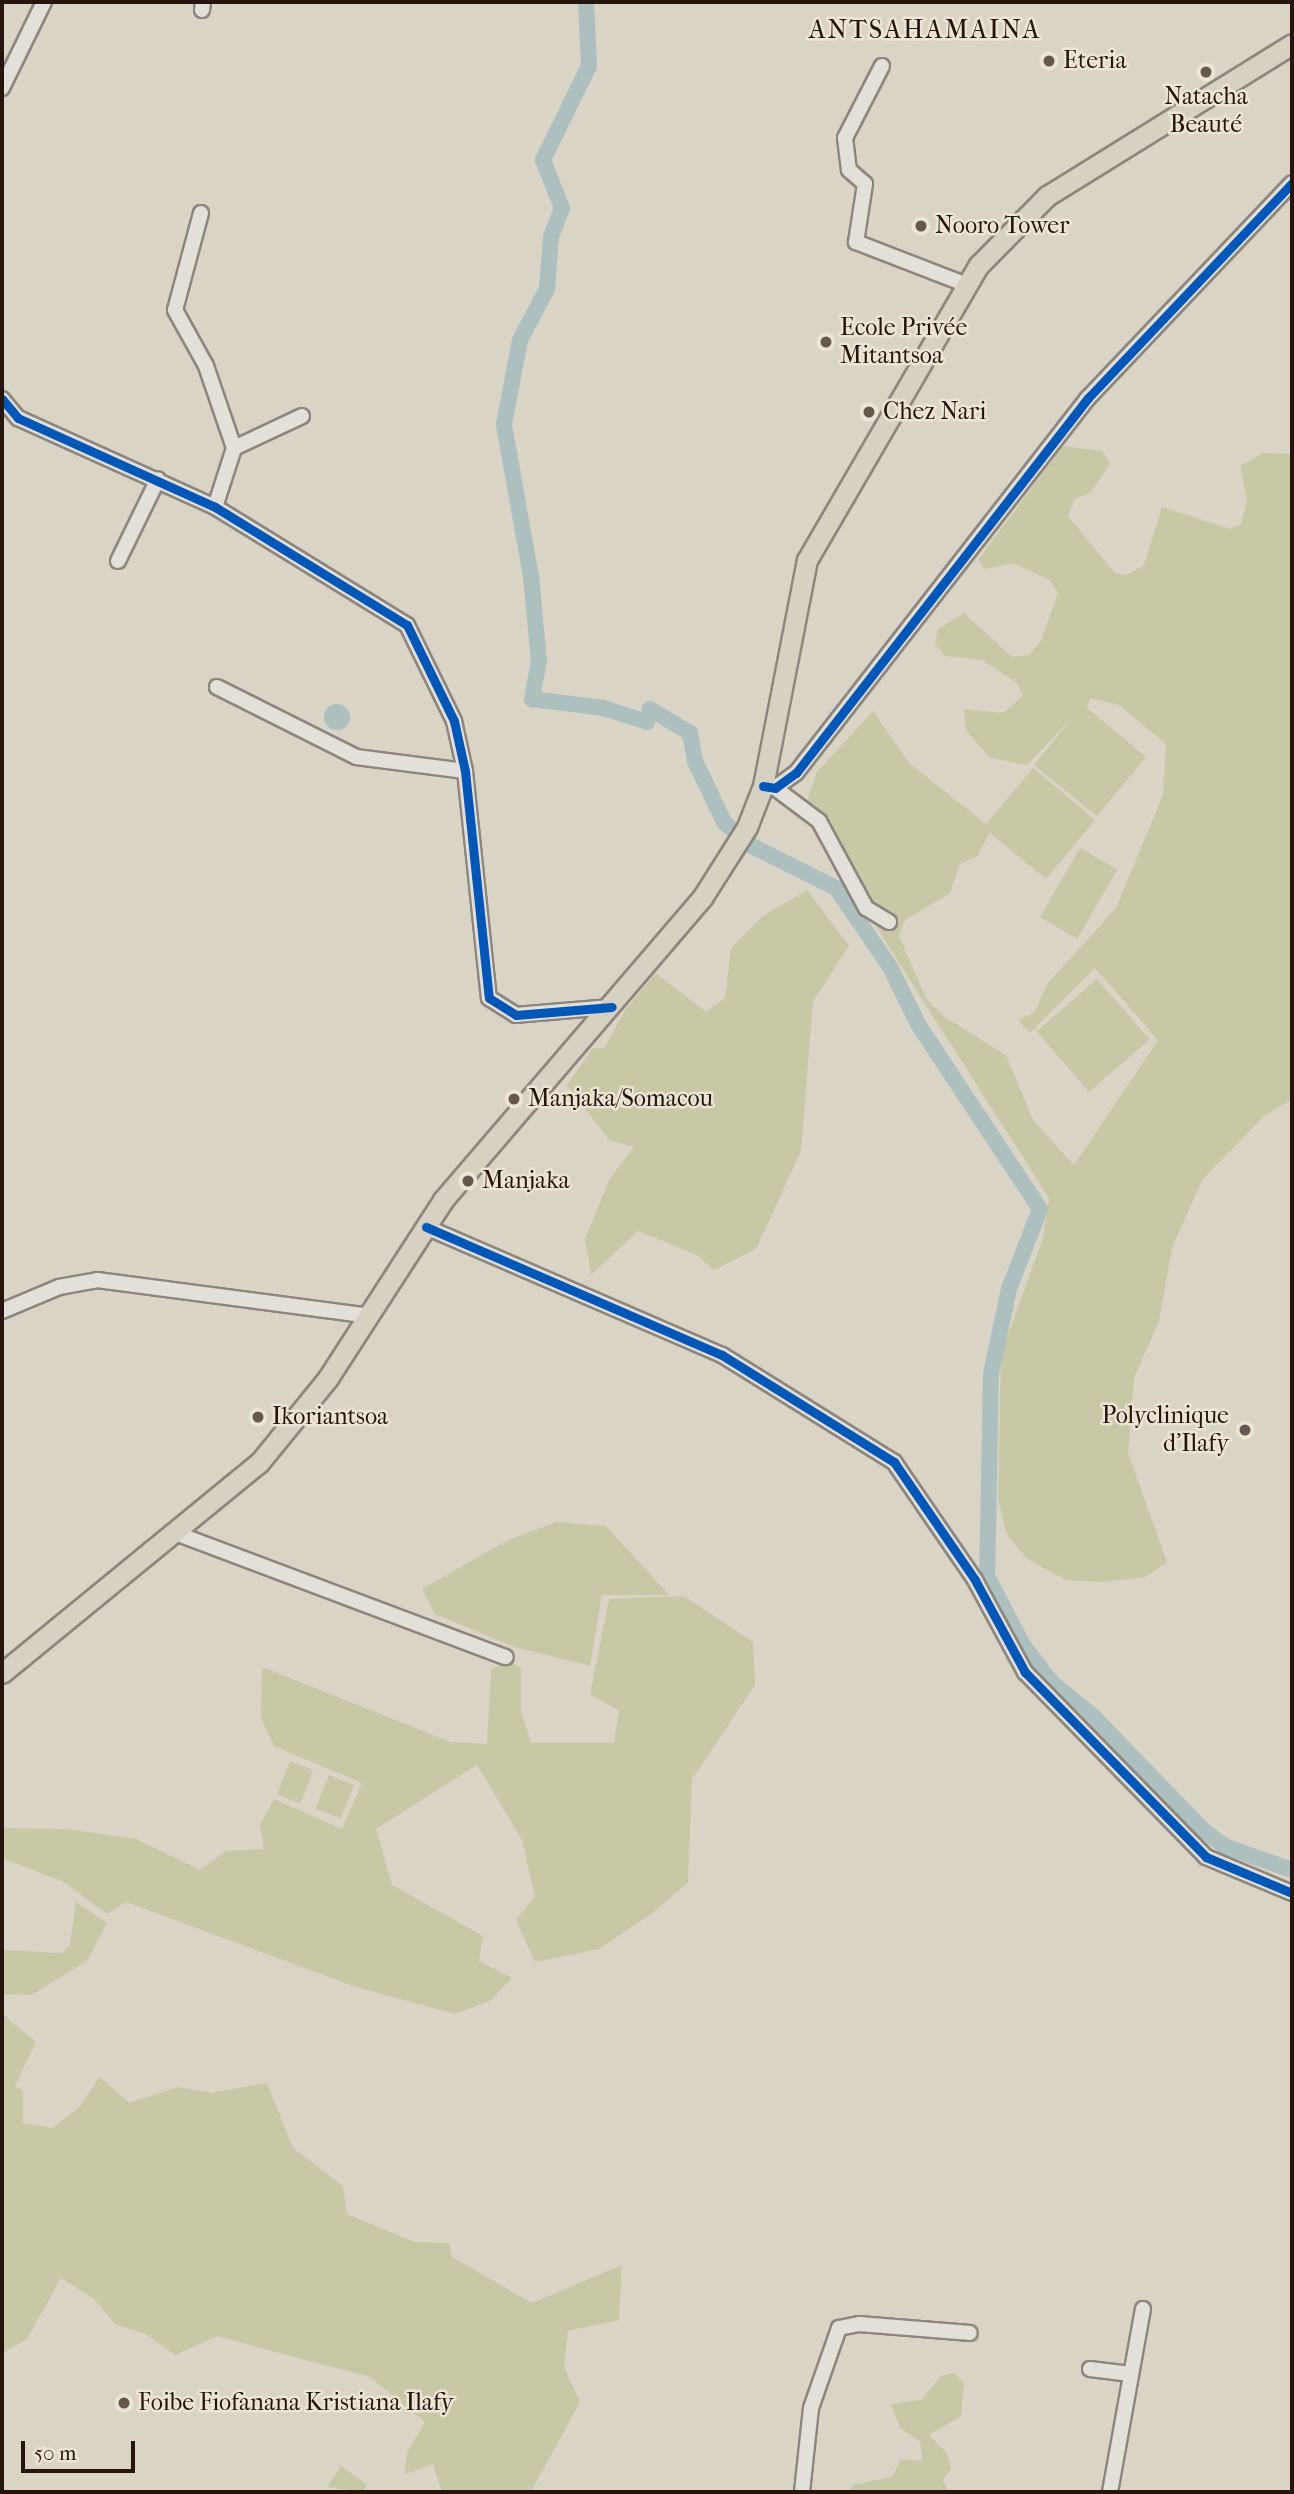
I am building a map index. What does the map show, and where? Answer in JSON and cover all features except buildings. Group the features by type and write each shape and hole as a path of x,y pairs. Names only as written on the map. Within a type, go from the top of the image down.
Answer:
{"main road":[{"path":"2,1673 178,1534 259,1463 371,1316 426,1227 520,1107 612,1007 695,907 742,835 769,787 807,559 967,285 993,247 1047,196 1292,44"}],"street":[{"path":"2,88 44,2"},
{"path":"882,66 845,138 849,170 865,184 856,242 967,285"},
{"path":"889,922 866,908 819,821 769,787 796,773 1088,398 1292,183"},
{"path":"201,212 175,310 206,366 234,448 215,506"},
{"path":"2,398 18,418 215,506 407,625 454,721 466,771 489,998 516,1015 612,1007"},
{"path":"234,448 302,416"},
{"path":"118,561 158,479"},
{"path":"217,687 356,757 466,771"},
{"path":"426,1227 722,1355 894,1462 975,1580 1025,1672 1206,1857 1292,1893"},
{"path":"2,1311 58,1287 97,1280 371,1316"},
{"path":"178,1534 506,1657"},
{"path":"1110,2492 1143,2309"},
{"path":"802,2492 811,2408 839,2328 860,2324 970,2333"},
{"path":"1090,2369 1131,2374"}],"green space":[{"path":"1063,446 1102,451 1110,463 1091,492 1075,499 1068,516 1115,573 1127,575 1144,565 1162,507 1230,529 1241,524 1247,499 1240,466 1263,453 1292,454 1292,1099 1264,1116 1202,1180 1172,1248 1159,1321 1134,1378 1128,1453 1167,1562 1146,1577 1102,1582 1066,1580 1026,1558 1006,1533 998,1498 1001,1354 1043,1238 1049,1198 887,944 806,804 817,772 873,711 909,763 986,824 1033,768 1095,820 1046,879 990,833 977,856 960,864 950,893 905,920 899,936 926,998 943,1016 1006,1055 1033,1120 1074,1165 1158,1040 1095,968 1030,1033 1018,1020 1034,1013 1048,983 1116,908 1163,795 1166,744 1119,705 1091,698 1086,707 1146,757 1097,816 1034,765 1073,717 1027,765 990,758 965,729 964,709 1003,713 1023,696 1017,683 982,660 945,656 935,644 938,629 964,613 1012,657 1029,655 1041,641 1058,593 1050,580 1014,563 985,569 978,560"},
{"path":"1080,848 1117,869 1077,939 1040,917"},
{"path":"807,890 849,946 813,1001 801,1151 756,1249 714,1270 697,1255 638,1231 591,1275 585,1239 610,1178 634,1147 609,1140 567,1085 593,1048 604,1049 625,1010 656,973 706,1012 725,998 731,948 763,916"},
{"path":"1097,979 1149,1039 1089,1092 1037,1031"},
{"path":"556,1522 606,1526 669,1595 602,1595 590,1666 515,1647 435,1614 422,1589 506,1541"},
{"path":"684,1596 753,1642 755,1685 692,1779 688,1882 651,1914 599,1949 535,1962 516,1920 535,1896 522,1840 477,1765 376,1829 392,1885 483,1936 479,1961 512,1978 490,2001 455,2014 353,1986 126,1902 107,1914 64,1882 2,1858 2,1828 67,1829 136,1839 200,1870 226,1851 264,1849 260,1825 274,1799 342,1829 362,1783 274,1746 261,1719 262,1667 451,1742 487,1744 491,1669 511,1662 521,1668 521,1711 531,1743 614,1743 619,1711 590,1694 609,1599"},
{"path":"290,1761 313,1770 300,1804 277,1795"},
{"path":"329,1775 354,1785 341,1818 316,1808"},
{"path":"76,1902 107,1923 87,1961 31,1995 2,1994 2,1950 62,1953 70,1945"},
{"path":"2,2014 36,2042 15,2086 23,2091 23,2123 53,2128 80,2106 100,2077 129,2103 178,2087 211,2093 267,2083 293,2148 343,2186 347,2214 414,2242 449,2243 452,2257 532,2303 622,2265 619,2320 568,2331 564,2367 580,2402 531,2492 442,2492 433,2464 404,2475 407,2452 425,2422 370,2377 217,2336 175,2355 146,2334 116,2325 94,2299 61,2278 27,2339 2,2353"},
{"path":"954,2373 964,2382 961,2416 929,2435 947,2453 951,2469 943,2480 948,2492 849,2492 853,2485 892,2477 901,2459 923,2461 920,2441 900,2428 891,2404 921,2400 941,2376"},
{"path":"341,2466 367,2485 362,2492 327,2487"}],"shaded area":[{"path":"337,704 346,708 350,717 346,726 337,730 328,726 324,717 328,708"}],"waterway":[{"path":"586,2 589,66 543,160 562,208 551,237 547,289 520,340 504,425 531,576 539,660 532,699 603,708 647,722 650,709 690,733 695,761 724,822 748,844 836,888 890,967 918,1024 1040,1209 1009,1289 991,1374 987,1576 1023,1645 1052,1683 1093,1716 1203,1830 1224,1846 1292,1870"}],"cycle path":[{"path":"763,786 775,788 796,773 1088,398 1292,183"},
{"path":"2,399 18,418 215,507 407,625 454,721 465,771 489,998 516,1015 612,1007"},
{"path":"426,1227 722,1355 894,1462 975,1580 1025,1672 1206,1857 1292,1893"}],"place":[{"name":"Eteria","path":"1049,61"},
{"name":"Natacha Beauté","path":"1206,72"},
{"name":"Nooro Tower","path":"921,226"},
{"name":"Ecole Privée Mitantsoa","path":"826,342"},
{"name":"Chez Nari","path":"869,412"},
{"name":"Manjaka/Somacou","path":"514,1099"},
{"name":"Manjaka","path":"468,1181"},
{"name":"Ikoriantsoa","path":"258,1417"},
{"name":"Polyclinique d'Ilafy","path":"1245,1430"},
{"name":"Foibe Fiofanana Kristiana Ilafy","path":"124,2403"}],"district":[{"name":"ANTSAHAMAINA","path":"925,30"}]}
